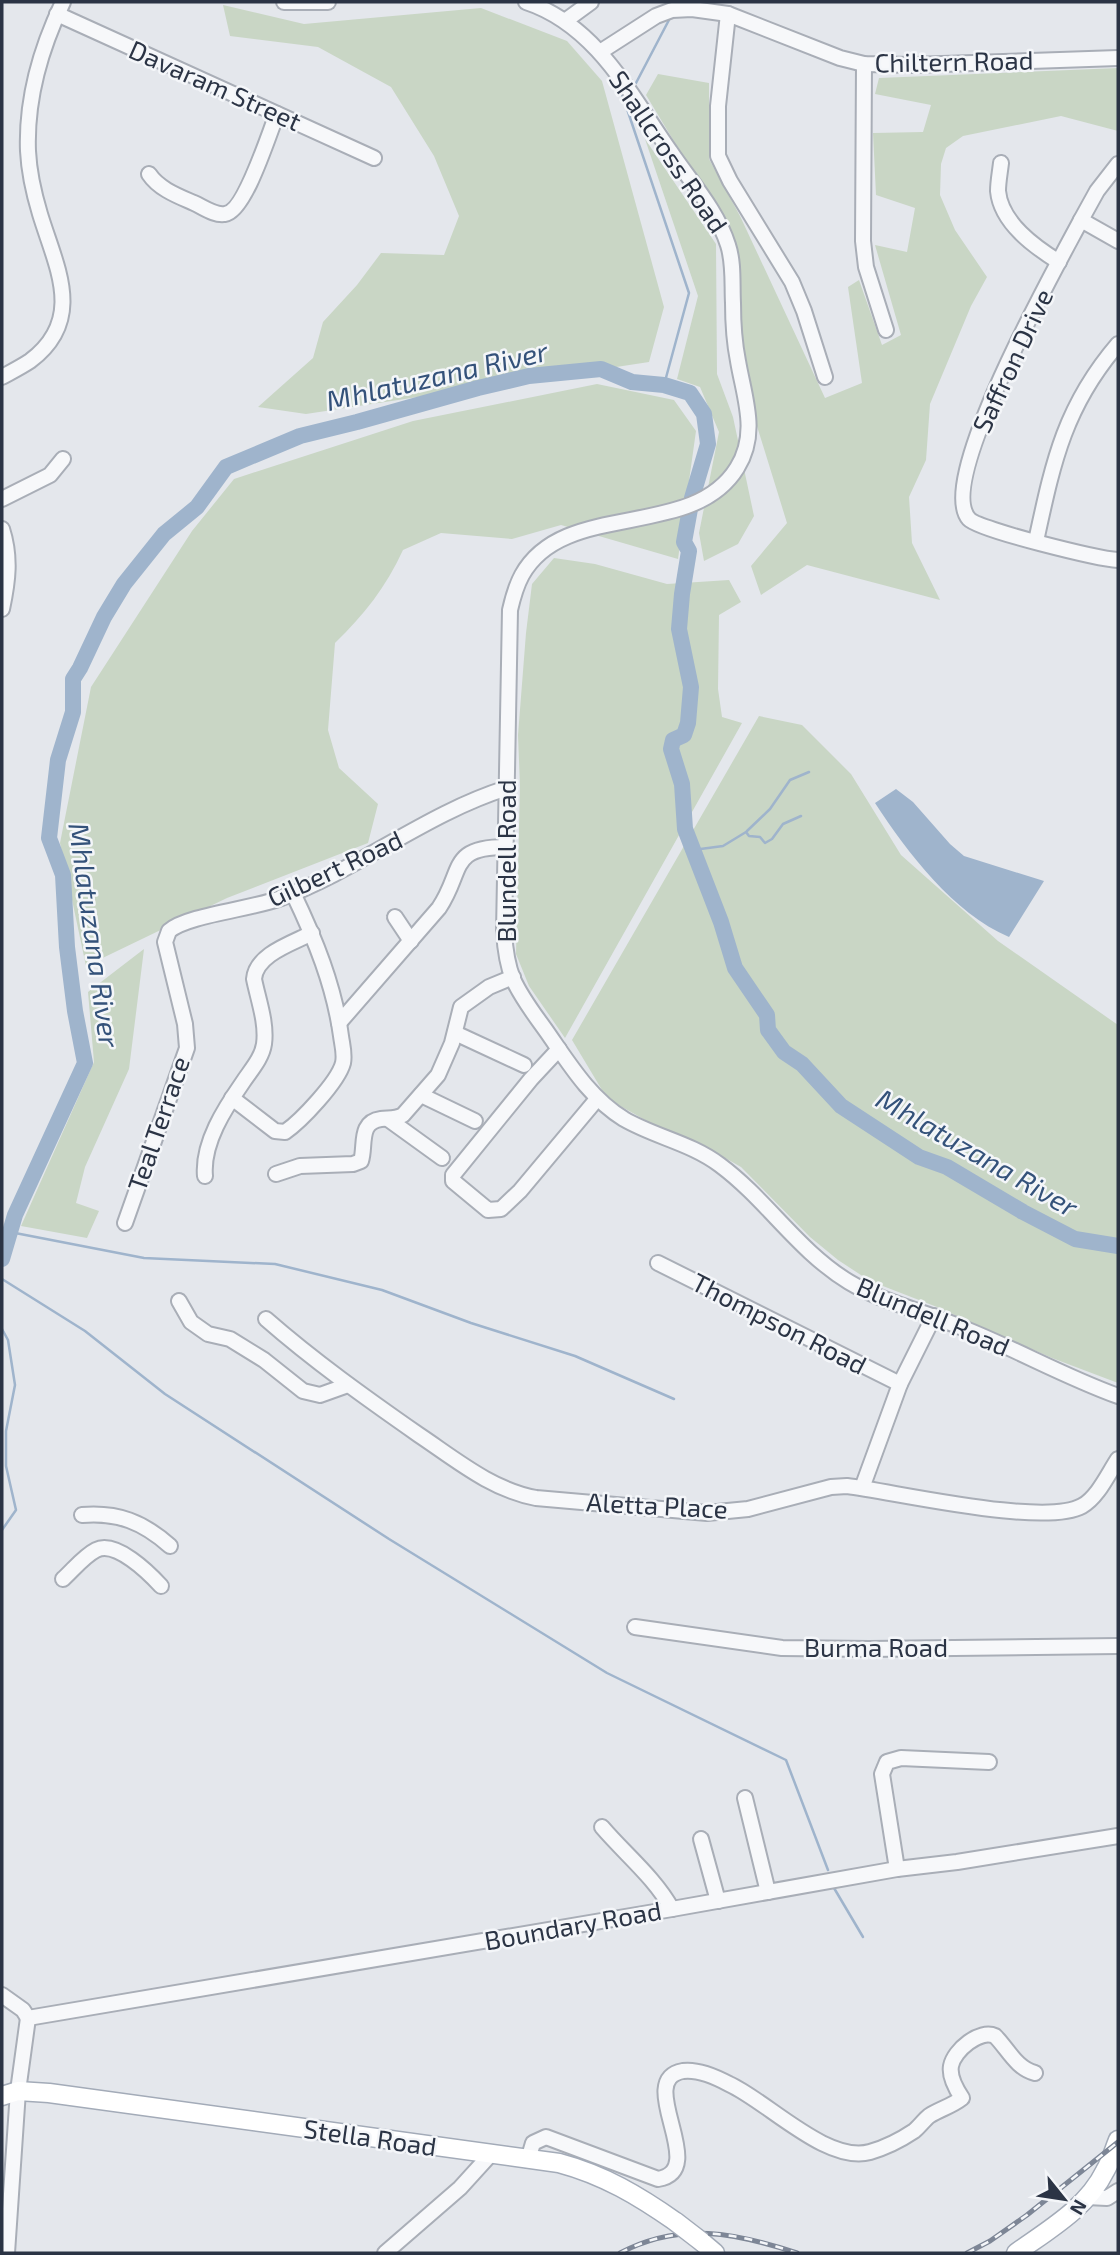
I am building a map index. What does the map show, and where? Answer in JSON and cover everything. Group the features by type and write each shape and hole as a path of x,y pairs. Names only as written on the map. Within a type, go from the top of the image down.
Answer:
{"main road":[{"name":"Stella Road","path":"10,2094 61,2094 559,2163 602,2176 643,2199 709,2248"},
{"path":"1017,2253 1062,2220 1112,2170 1118,2140"}],"street":[{"path":"284,2 328,2"},
{"name":"Shallcross Road","path":"526,2 565,21 600,52 641,106 711,209 729,248 733,275 734,333 750,430 738,467"},
{"path":"565,21 591,2"},
{"path":"2,377 30,361 42,349 53,335 63,308 61,280 33,189 28,154 33,80 46,39 60,8"},
{"name":"Davaram Street","path":"60,8 277,114 374,158"},
{"name":"Chiltern Road","path":"600,52 642,24 672,10 692,9 728,14 841,58 864,64 912,65 1118,58"},
{"path":"728,14 718,106 718,156 730,181 792,282 825,377"},
{"path":"864,64 864,248 870,285 886,330"},
{"path":"149,174 154,181 175,194 217,213 228,214 234,210 244,194 277,114"},
{"path":"1001,163 998,191 1006,211 1025,238 1059,262"},
{"name":"Saffron Drive","path":"1118,164 1097,191 1081,220 988,403 963,493 964,511 968,519 975,524 1118,560"},
{"path":"1081,220 1118,241"},
{"path":"1036,541 1052,468 1069,418 1089,383 1118,344"},
{"path":"2,499 50,475 63,460"},
{"name":"Blundell Road","path":"738,467 710,496 690,505 568,536 547,547 530,563 516,587 510,610 504,932 513,977 530,1008 597,1098 627,1120 687,1146 718,1164 738,1180 796,1241 850,1283 965,1329 1080,1382 1118,1396"},
{"path":"2,528 9,556 7,588 2,609"},
{"name":"Gilbert Road","path":"164,942 169,931 184,922 261,905 293,893 468,803 507,788"},
{"path":"339,1023 447,897 462,858 473,851 506,847"},
{"path":"232,1098 275,1131 288,1131 339,1072 344,1057 339,1023 319,949 293,893"},
{"path":"395,917 411,942"},
{"path":"205,1176 204,1165 208,1147 232,1098 256,1063 264,1043 255,971 269,956 312,933"},
{"name":"Teal Terrace","path":"125,1223 187,1048 185,1024 164,942"},
{"path":"275,1174 300,1166 359,1163 363,1158 366,1128 374,1121 403,1115 438,1075 455,1033 461,1007 489,987 513,977"},
{"path":"455,1033 524,1065"},
{"path":"559,1049 538,1070 467,1157 453,1175 453,1181 488,1210 500,1209 520,1191 597,1098"},
{"path":"421,1095 475,1121"},
{"path":"388,1119 442,1158"},
{"name":"Thompson Road","path":"658,1263 900,1384"},
{"path":"179,1301 191,1321 208,1334 230,1339 303,1391 320,1395 348,1385"},
{"path":"862,1488 900,1384 934,1317"},
{"name":"Aletta Place","path":"266,1319 313,1360 467,1468 509,1491 524,1496 707,1513 748,1509 831,1488 862,1488 1015,1512 1047,1514 1072,1510 1082,1505 1095,1493 1118,1459"},
{"path":"82,1516 111,1514 126,1518 142,1524 170,1546"},
{"path":"63,1579 92,1553 104,1548 141,1566 161,1586"},
{"name":"Burma Road","path":"635,1627 782,1647 869,1649 1118,1646"},
{"path":"897,1869 882,1774 887,1762 901,1758 989,1762"},
{"path":"742,1803 765,1892"},
{"path":"602,1827 654,1881 673,1909"},
{"name":"Boundary Road","path":"28,2018 897,1869 1118,1836"},
{"path":"701,1839 718,1901"},
{"path":"2,1995 23,2010 28,2018 10,2094 7,2253"},
{"path":"528,2160 533,2143 546,2137 658,2179 665,2178 676,2166 678,2159 678,2149 667,2111 666,2089 674,2075 681,2071 704,2074 733,2085 829,2146 846,2153 860,2154 872,2152 912,2132 930,2116 948,2109 962,2098 951,2073 954,2057 970,2042 985,2034 995,2036 1023,2068 1035,2073"},
{"path":"392,2252 460,2188 490,2155"},
{"path":"1087,2197 1107,2198 1118,2191"}],"green space":[{"path":"223,5 304,24 481,8 567,41 602,81 664,307 649,362 306,414 258,407 313,358 323,322 357,285 381,253 444,255 459,216 434,156 391,87 318,47 230,36"},
{"path":"1118,68 1118,131 1061,116 963,136 946,148 941,164 940,195 955,230 987,277 971,306 930,404 926,460 909,497 912,543 940,600 807,565 761,595 751,566 787,523 756,423 736,325 733,239 646,95 658,74 709,83 709,159 740,216 825,398 862,383 848,287 859,280 882,345 901,335 875,245 907,252 915,208 876,195 873,133 923,132 931,105 875,94 879,78"},
{"path":"645,139 716,244 717,374 733,417 754,516 738,544 704,561 699,533 719,432 700,387 677,379 698,296"},
{"path":"597,384 674,400 696,431 678,559 561,525 512,539 441,533 403,550 374,600 335,643 328,730 339,768 378,804 368,843 227,898 86,966 60,843 91,687 192,531 234,479 413,421"},
{"path":"554,558 595,564 667,584 729,580 741,602 719,615 718,689 722,717 742,723 565,1038 529,986 516,954 520,786 518,735 526,633 532,584"},
{"path":"759,716 802,725 851,774 901,855 998,941 1118,1025 1118,1383 870,1281 810,1237 741,1167 615,1103 602,1090 572,1040"},
{"path":"144,949 129,1069 85,1167 76,1203 99,1211 87,1238 21,1226 94,1062 88,992"}],"water":[{"path":"896,789 913,802 964,856 1044,881 1009,937 969,913 933,880 902,842 875,803"}],"waterway":[{"path":"636,83 670,18"},
{"path":"622,94 689,293 664,385"},
{"name":"Mhlatuzana River","path":"2,1259 15,1215 85,1063 67,947 63,875 49,838 58,760 73,712 73,679 124,584 164,534 197,507 226,467 300,436 478,388 529,376 601,369 632,382 664,385 690,393 704,414 708,444 692,498 684,542 689,551 679,629 691,687 688,723 684,735 673,740 671,749 682,784 685,829 721,922 735,968 767,1015 768,1030 784,1052 802,1064 841,1106 919,1157 947,1167 1075,1239 1118,1246"},
{"path":"747,831 770,809 790,780 809,772"},
{"path":"693,850 723,846 746,832 749,836 760,837 765,843 772,839 783,824 801,816"},
{"path":"10,1232 144,1258 275,1264 382,1290 471,1323 575,1356 674,1399"},
{"path":"2,1279 85,1331 165,1394 389,1539 607,1673 786,1760 828,1870"},
{"path":"2,1329 8,1340 15,1385 6,1431 6,1466 16,1510 2,1530"},
{"path":"834,1888 863,1937"}],"railway":[{"path":"967,2253 990,2241 1027,2215 1118,2142"},
{"path":"620,2253 643,2243 687,2234 730,2236 797,2253"}]}
